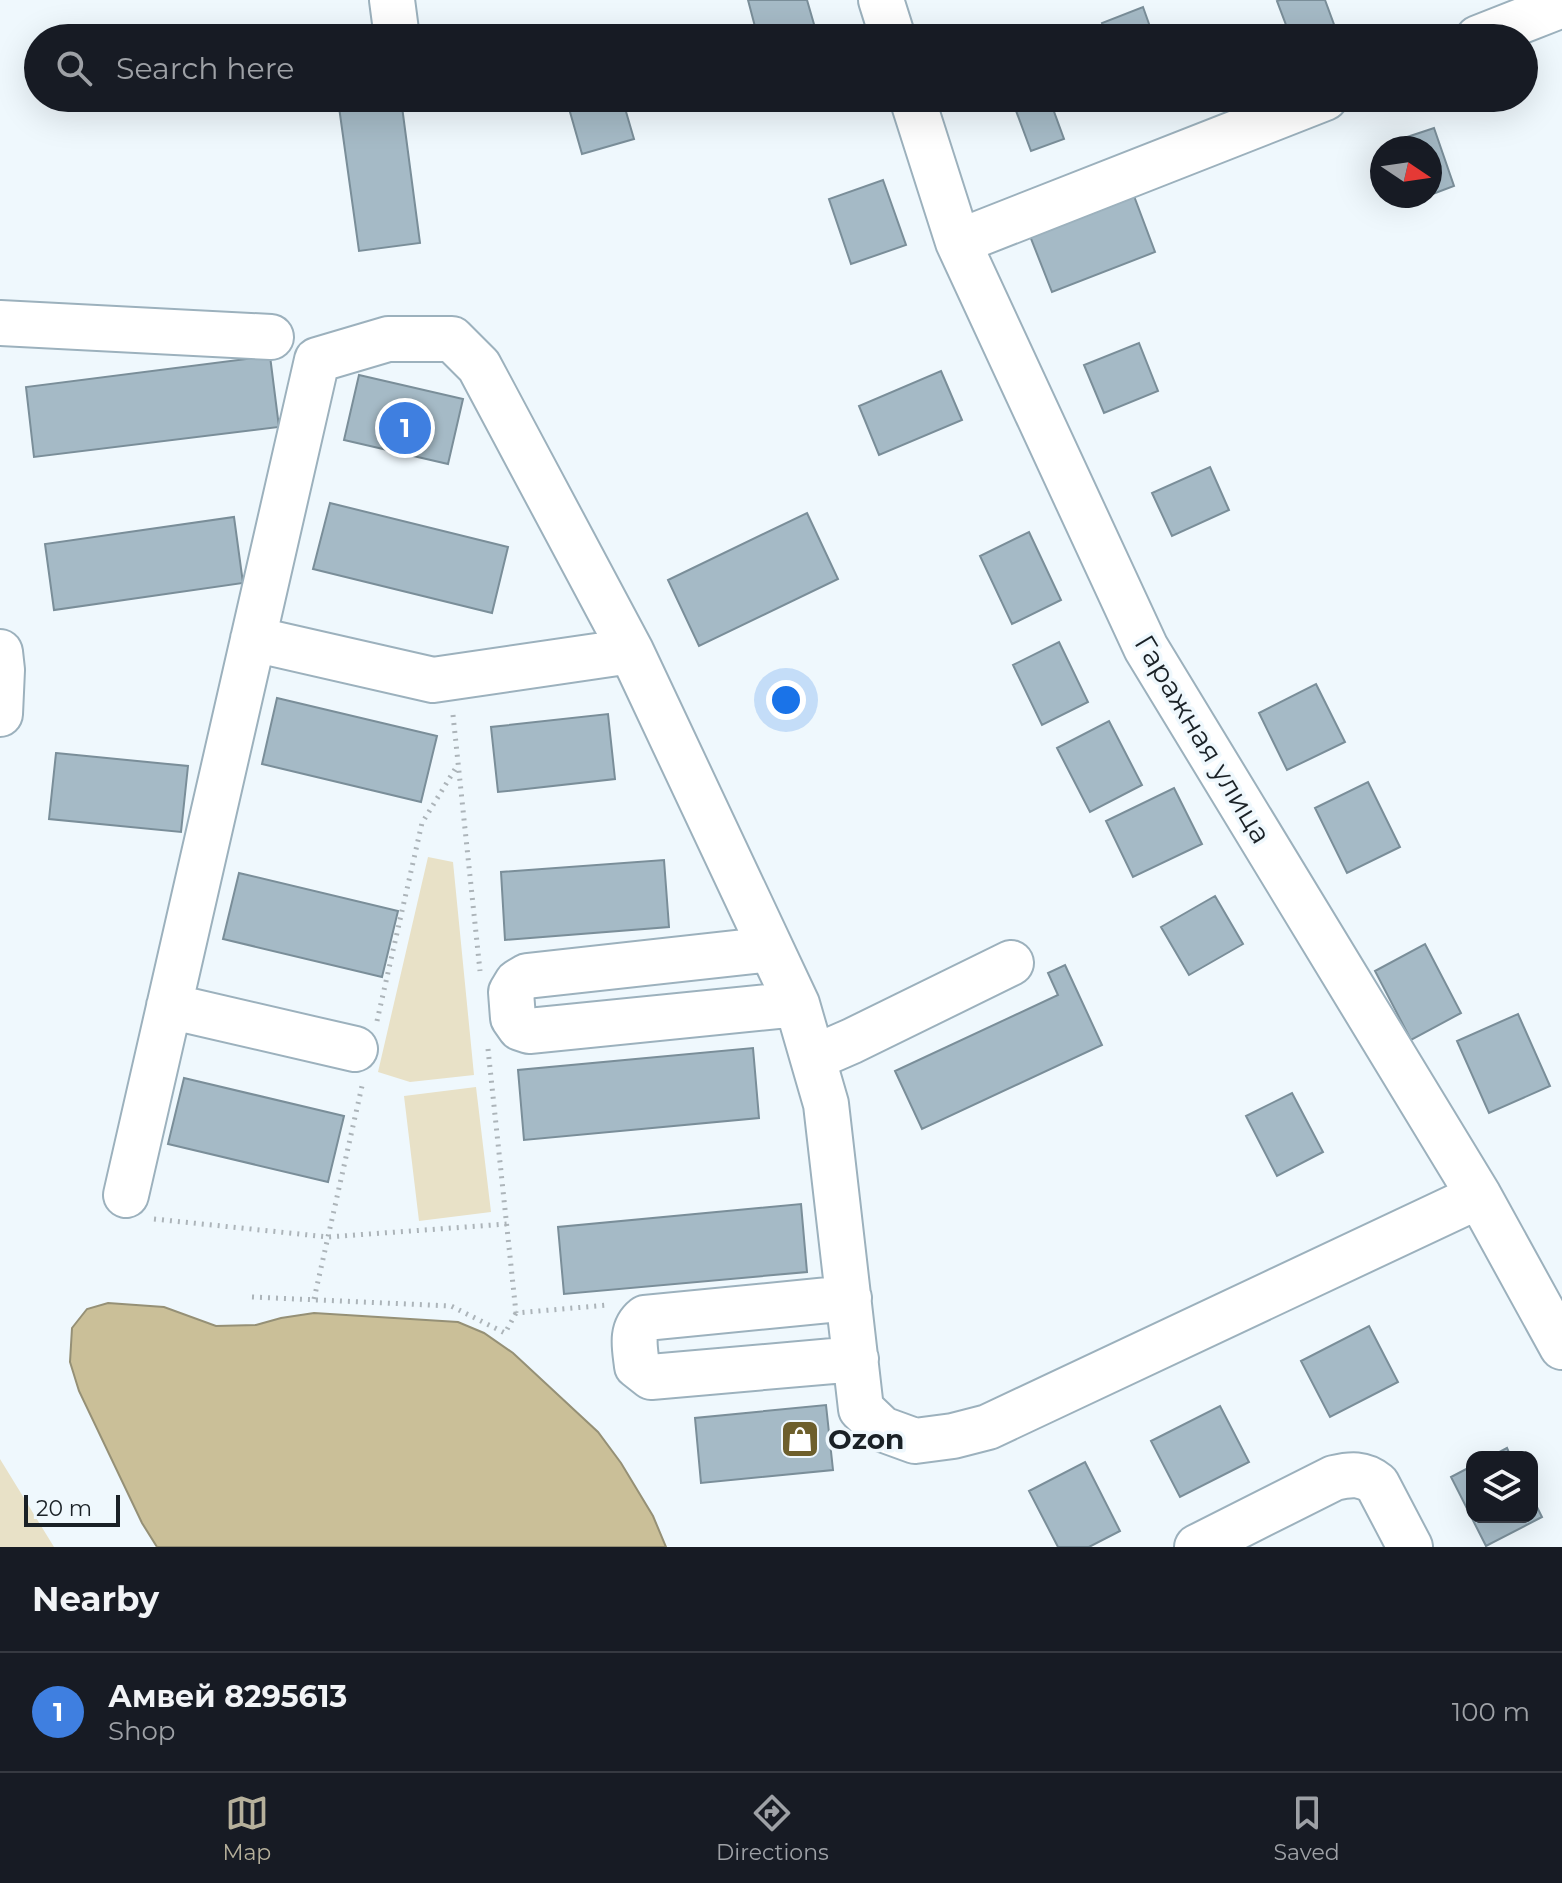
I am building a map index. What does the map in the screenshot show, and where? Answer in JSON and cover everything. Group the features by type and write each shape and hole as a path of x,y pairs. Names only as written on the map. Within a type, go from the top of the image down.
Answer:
{"street":[{"path":"392,0 395,24"},
{"path":"881,0 889,24"},
{"path":"1514,24 1562,5"},
{"name":"Гаражная улица","path":"916,112 958,242 1146,648 1479,1196 1562,1347"},
{"path":"958,242 1289,112"},
{"path":"0,323 271,337"},
{"path":"126,1195 317,360 388,339 452,339 479,366 631,651 797,1004 826,1104 861,1409 882,1429 915,1441 988,1427 1479,1196"},
{"path":"253,639 433,680 631,651"},
{"path":"0,652 0,714"},
{"path":"771,949 527,976 517,982 511,992 513,1018 520,1028 529,1031 797,1004"},
{"path":"813,1058 1011,963"},
{"path":"169,1006 355,1049"},
{"path":"849,1298 645,1318 634,1333 637,1366 651,1377 856,1359"},
{"path":"1197,1547 1334,1478 1349,1474 1370,1478 1377,1484 1410,1547"}],"path":[{"path":"449,678 481,980"},
{"path":"252,1297 451,1306 505,1333 516,1313 488,1041"},
{"path":"126,1195 140,1217 328,1237 507,1224"},
{"path":"516,1313 611,1305"}],"shaded area":[{"path":"428,857 453,862 474,1075 410,1082 378,1072"},
{"path":"476,1087 491,1212 419,1221 404,1096"},
{"path":"108,1303 164,1307 216,1326 256,1325 314,1313 458,1322 484,1333 513,1353 598,1432 653,1516 666,1547 157,1547 142,1523 79,1391 70,1362 72,1328 87,1309"},
{"path":"0,1459 54,1547 0,1547"}],"building":[{"path":"748,0 807,0 814,24 754,24"},
{"path":"1325,0 1334,24 1286,24 1277,1"},
{"path":"1143,7 1149,24 1102,24"},
{"path":"340,112 403,112 420,243 359,251"},
{"path":"570,112 626,112 634,139 582,154"},
{"path":"1016,112 1054,112 1064,139 1031,151"},
{"path":"1434,128 1437,136 1410,136"},
{"path":"1442,151 1454,186 1442,190"},
{"path":"883,180 906,245 851,264 829,199"},
{"path":"1134,196 1155,252 1052,292 1030,236"},
{"path":"1139,343 1158,391 1104,413 1084,365"},
{"path":"270,356 279,427 34,457 26,387"},
{"path":"941,371 962,420 879,455 859,406"},
{"path":"359,375 463,399 448,464 344,440"},
{"path":"1210,467 1229,510 1172,536 1152,493"},
{"path":"330,503 508,547 492,613 313,569"},
{"path":"807,513 838,579 699,646 668,580"},
{"path":"234,517 243,583 54,610 45,544"},
{"path":"1029,532 1061,600 1012,624 980,556"},
{"path":"1059,642 1088,702 1042,725 1013,665"},
{"path":"1316,684 1345,742 1287,770 1259,713"},
{"path":"277,698 437,736 421,802 262,764"},
{"path":"608,714 615,779 498,792 491,727"},
{"path":"1109,721 1142,785 1090,812 1057,748"},
{"path":"56,753 188,766 181,832 49,819"},
{"path":"1368,782 1400,847 1347,873 1315,808"},
{"path":"1174,788 1202,844 1133,877 1106,821"},
{"path":"664,860 669,927 505,940 501,872"},
{"path":"239,873 398,911 382,977 223,939"},
{"path":"1215,896 1243,944 1189,975 1161,927"},
{"path":"1425,944 1461,1013 1411,1040 1375,971"},
{"path":"1065,965 1102,1045 922,1129 895,1071 1058,995 1048,973"},
{"path":"1518,1014 1550,1086 1489,1113 1457,1041"},
{"path":"753,1048 759,1118 524,1140 518,1070"},
{"path":"184,1078 344,1116 328,1182 168,1144"},
{"path":"1292,1093 1323,1152 1277,1176 1246,1116"},
{"path":"801,1204 807,1272 564,1294 558,1227"},
{"path":"1369,1326 1398,1382 1330,1417 1301,1361"},
{"path":"826,1405 833,1470 701,1483 695,1418"},
{"path":"1220,1406 1249,1462 1180,1497 1151,1441"},
{"path":"1085,1462 1120,1531 1089,1547 1058,1547 1029,1491"},
{"path":"1466,1469 1466,1507 1451,1477"},
{"path":"1474,1523 1530,1523 1486,1546"}],"place":[{"name":"Амвей 8295613","path":"405,428"},
{"name":"Ozon","path":"800,1439"}]}
